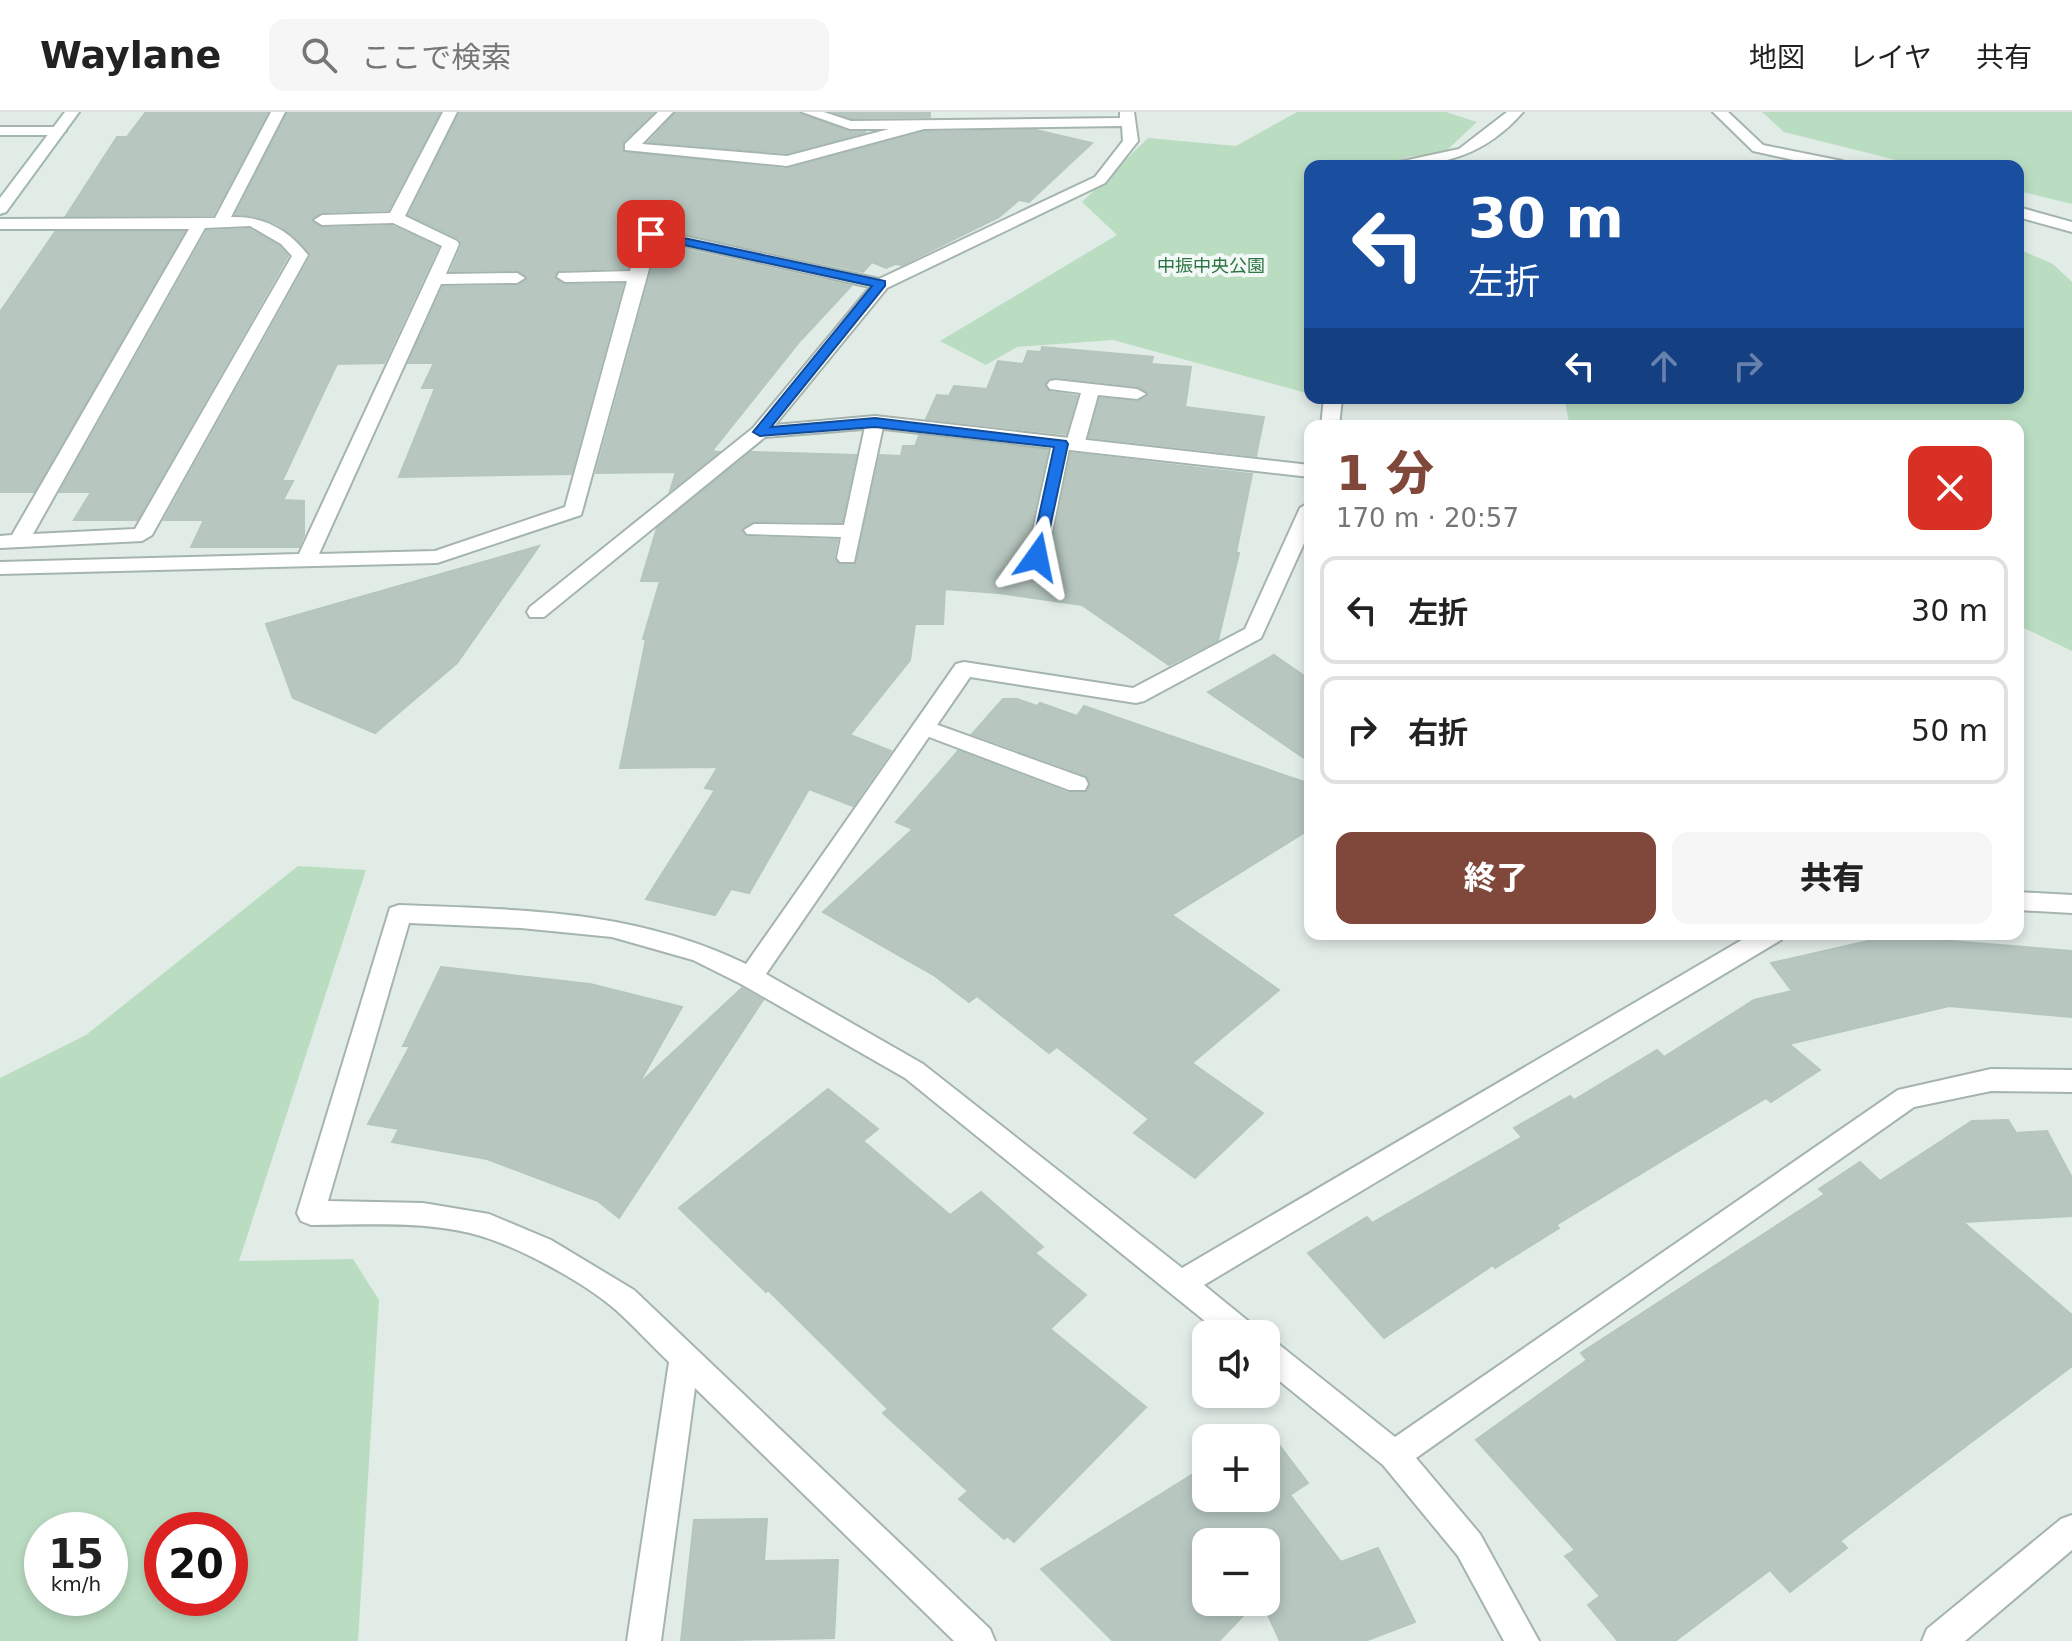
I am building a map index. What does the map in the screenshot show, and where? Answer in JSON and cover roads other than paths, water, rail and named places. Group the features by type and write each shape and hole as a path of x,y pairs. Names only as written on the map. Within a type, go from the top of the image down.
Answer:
{"street":[{"path":"0,209 72,112"},
{"path":"221,222 278,112"},
{"path":"396,218 450,112"},
{"path":"537,612 760,432 881,284 1100,180 1131,141 1127,117 961,118 928,123 787,161 630,147 666,112"},
{"path":"809,112 850,125 928,123"},
{"path":"1427,160 1464,152 1516,112"},
{"path":"1720,112 1758,148 1814,160"},
{"path":"0,131 59,131"},
{"path":"2024,214 2072,227"},
{"path":"306,561 451,244 396,218 322,220"},
{"path":"0,224 253,221 287,241 300,255 142,535 0,542"},
{"path":"19,541 200,224"},
{"path":"0,568 437,557 574,511 651,234 881,284"},
{"path":"565,277 637,276"},
{"path":"437,279 517,278"},
{"path":"1056,385 1137,394"},
{"path":"1037,557 1068,444 1091,389"},
{"path":"760,432 875,422 1304,470"},
{"path":"847,558 875,422"},
{"path":"750,977 964,669 1136,696 1254,633 1304,521"},
{"path":"754,530 853,531"},
{"path":"924,727 1077,784"},
{"path":"2024,901 2072,904"},
{"path":"978,1641 624,1299 567,1263 489,1226 422,1215 311,1213 399,914 521,919 612,928 701,953 750,977 914,1071 1226,1320"},
{"path":"1181,1284 1762,940"},
{"path":"1394,1455 1907,1098 1991,1080 2072,1081"},
{"path":"644,1641 684,1358"},
{"path":"1280,1363 1394,1455 1469,1545 1522,1641"},
{"path":"1939,1641 2072,1530"}],"park label":[{"name":"中振中央公園","path":"1211,265"}]}
